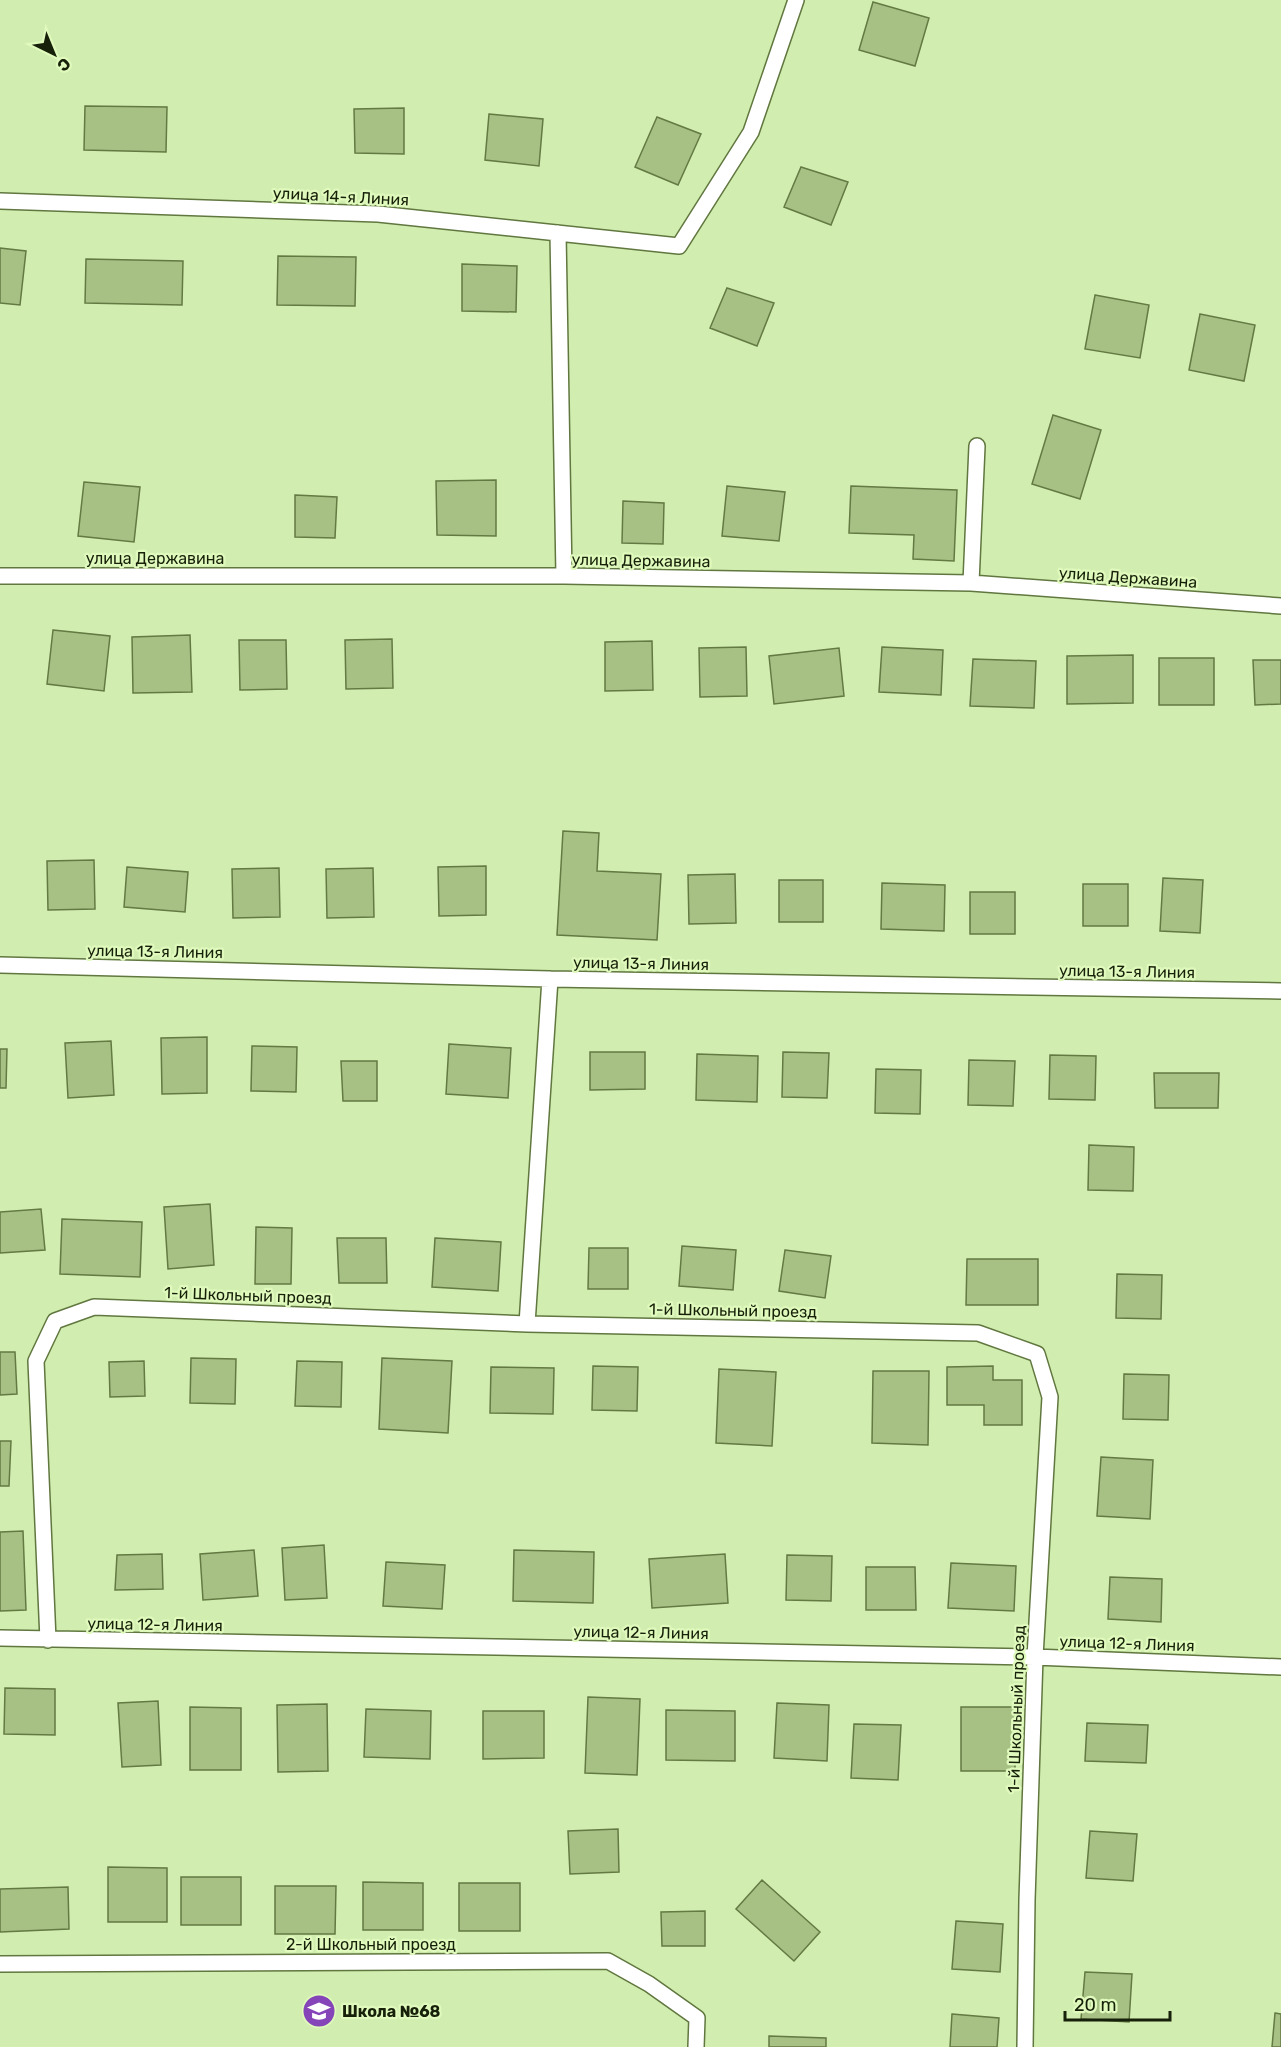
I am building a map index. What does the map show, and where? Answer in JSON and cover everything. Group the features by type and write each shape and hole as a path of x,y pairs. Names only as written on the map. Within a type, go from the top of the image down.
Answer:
{"lane":[{"name":"улица 14-я Линия","path":"0,201 378,214 679,246 751,132 796,0"},
{"path":"558,233 564,576"},
{"path":"971,583 977,446"},
{"name":"улица Державина","path":"0,576 564,576 971,583 1281,606"},
{"name":"улица 13-я Линия","path":"0,965 550,979 1281,992"},
{"path":"527,1324 550,979"},
{"name":"1-й Школьный проезд","path":"48,1640 36,1361 55,1321 94,1307 527,1324 978,1333 1037,1354 1050,1397 1035,1657 1027,1888 1025,2047"},
{"name":"улица 12-я Линия","path":"0,1638 1035,1657 1281,1667"},
{"name":"2-й Школьный проезд","path":"0,1964 608,1961 649,1984 697,2018 696,2047"}],"building":[{"path":"873,2 929,18 915,66 859,50"},
{"path":"85,106 167,107 166,152 84,150"},
{"path":"404,108 404,154 355,153 354,109"},
{"path":"489,114 543,119 539,166 485,160"},
{"path":"657,117 701,134 678,185 635,167"},
{"path":"801,167 848,182 831,225 784,207"},
{"path":"0,248 26,251 20,305 0,303"},
{"path":"278,256 356,257 355,306 277,305"},
{"path":"86,259 183,261 182,305 85,303"},
{"path":"462,264 517,266 516,312 462,311"},
{"path":"727,288 774,303 757,346 710,328"},
{"path":"1095,295 1149,305 1140,358 1085,349"},
{"path":"1200,314 1255,325 1244,381 1189,370"},
{"path":"1053,415 1101,430 1080,499 1032,484"},
{"path":"496,480 496,536 437,535 436,481"},
{"path":"84,482 140,487 134,542 78,536"},
{"path":"727,486 785,492 779,541 722,536"},
{"path":"851,486 957,490 954,561 913,559 914,535 849,533"},
{"path":"295,495 337,497 335,538 295,537"},
{"path":"623,501 664,503 663,544 622,543"},
{"path":"53,630 110,636 104,691 47,684"},
{"path":"190,635 192,692 133,693 132,637"},
{"path":"392,639 393,688 346,689 345,640"},
{"path":"239,640 286,640 287,689 240,690"},
{"path":"652,641 653,690 605,691 605,642"},
{"path":"746,647 747,696 700,697 699,648"},
{"path":"882,647 943,650 941,695 879,692"},
{"path":"839,648 844,696 774,704 769,656"},
{"path":"1133,655 1133,703 1067,704 1067,656"},
{"path":"1159,658 1214,658 1214,705 1159,705"},
{"path":"973,659 1036,661 1034,708 970,706"},
{"path":"1253,660 1281,660 1281,704 1255,705"},
{"path":"563,831 599,833 597,871 661,874 657,940 557,935"},
{"path":"94,860 95,909 48,910 47,861"},
{"path":"486,866 486,915 439,916 438,867"},
{"path":"127,867 188,872 185,912 124,907"},
{"path":"279,868 280,917 233,918 232,869"},
{"path":"373,868 374,917 327,918 326,869"},
{"path":"735,874 736,923 689,924 688,875"},
{"path":"1163,878 1203,880 1200,933 1160,931"},
{"path":"779,880 823,880 823,922 779,922"},
{"path":"882,883 945,885 944,931 881,929"},
{"path":"1083,884 1128,884 1128,926 1083,926"},
{"path":"970,892 1015,892 1015,934 970,934"},
{"path":"207,1037 207,1093 162,1094 161,1038"},
{"path":"111,1041 114,1095 68,1098 65,1043"},
{"path":"449,1044 511,1048 508,1098 446,1094"},
{"path":"252,1046 297,1047 296,1092 251,1091"},
{"path":"0,1049 7,1049 6,1088 0,1088"},
{"path":"590,1052 645,1052 645,1089 590,1090"},
{"path":"783,1052 829,1053 827,1098 782,1097"},
{"path":"697,1054 758,1056 757,1102 696,1100"},
{"path":"1050,1055 1096,1056 1095,1100 1049,1099"},
{"path":"969,1060 1015,1061 1013,1106 968,1105"},
{"path":"341,1061 377,1061 377,1101 343,1101"},
{"path":"876,1069 921,1070 920,1114 875,1113"},
{"path":"1154,1073 1219,1073 1218,1108 1155,1108"},
{"path":"1089,1145 1134,1147 1133,1191 1088,1190"},
{"path":"210,1204 214,1265 168,1269 164,1207"},
{"path":"41,1209 45,1250 0,1253 0,1212"},
{"path":"62,1219 142,1222 140,1277 60,1274"},
{"path":"256,1227 292,1228 291,1284 255,1284"},
{"path":"337,1238 386,1238 387,1283 339,1283"},
{"path":"435,1238 501,1242 498,1291 432,1287"},
{"path":"682,1246 736,1250 733,1290 679,1286"},
{"path":"589,1248 628,1248 628,1289 588,1289"},
{"path":"785,1250 831,1256 825,1298 779,1291"},
{"path":"967,1259 1038,1259 1038,1305 966,1305"},
{"path":"1117,1274 1162,1275 1161,1319 1116,1318"},
{"path":"0,1352 15,1352 17,1394 0,1395"},
{"path":"191,1358 236,1359 235,1404 190,1403"},
{"path":"382,1358 452,1361 448,1433 379,1429"},
{"path":"144,1361 145,1396 110,1397 109,1362"},
{"path":"297,1361 342,1362 341,1407 295,1406"},
{"path":"593,1366 638,1367 637,1411 592,1410"},
{"path":"993,1366 993,1380 1022,1380 1022,1425 984,1425 984,1405 947,1405 947,1367"},
{"path":"491,1367 554,1368 553,1414 490,1413"},
{"path":"719,1369 776,1372 772,1446 716,1443"},
{"path":"873,1371 929,1371 928,1445 872,1443"},
{"path":"1124,1374 1169,1375 1168,1420 1123,1419"},
{"path":"0,1441 11,1441 9,1486 0,1486"},
{"path":"1101,1457 1153,1460 1150,1519 1097,1516"},
{"path":"23,1531 26,1610 0,1611 0,1532"},
{"path":"324,1545 327,1598 285,1600 282,1548"},
{"path":"254,1550 258,1596 203,1600 200,1554"},
{"path":"514,1550 594,1552 593,1603 513,1601"},
{"path":"162,1554 163,1589 115,1590 117,1555"},
{"path":"725,1554 728,1603 652,1608 649,1559"},
{"path":"787,1555 832,1556 831,1601 786,1600"},
{"path":"386,1562 445,1565 442,1609 383,1606"},
{"path":"951,1563 1016,1566 1014,1611 948,1608"},
{"path":"866,1567 915,1567 916,1610 866,1610"},
{"path":"1110,1577 1162,1579 1161,1622 1108,1619"},
{"path":"5,1688 55,1689 55,1735 4,1734"},
{"path":"588,1697 640,1699 637,1775 585,1773"},
{"path":"158,1701 161,1765 122,1767 118,1703"},
{"path":"777,1703 829,1705 827,1761 774,1758"},
{"path":"327,1704 328,1771 278,1772 277,1705"},
{"path":"190,1707 241,1708 241,1770 190,1770"},
{"path":"961,1707 1015,1707 1015,1771 961,1771"},
{"path":"366,1709 431,1711 430,1759 364,1757"},
{"path":"666,1710 735,1711 735,1761 666,1760"},
{"path":"483,1711 544,1711 544,1758 483,1759"},
{"path":"1087,1723 1148,1725 1146,1763 1085,1761"},
{"path":"854,1724 901,1725 898,1780 851,1778"},
{"path":"618,1829 619,1872 570,1874 568,1831"},
{"path":"1090,1831 1137,1834 1133,1881 1086,1878"},
{"path":"108,1867 167,1868 167,1922 108,1922"},
{"path":"181,1877 241,1877 241,1925 181,1925"},
{"path":"762,1880 820,1932 794,1961 736,1909"},
{"path":"363,1882 423,1883 423,1930 363,1930"},
{"path":"459,1883 520,1883 520,1931 459,1931"},
{"path":"275,1886 336,1886 335,1934 275,1934"},
{"path":"68,1887 69,1929 0,1932 0,1889"},
{"path":"705,1911 705,1946 662,1946 661,1912"},
{"path":"956,1921 1003,1924 1000,1972 952,1969"},
{"path":"1085,1972 1132,1974 1129,2022 1081,2019"},
{"path":"1275,2013 1281,2014 1281,2047 1272,2047"},
{"path":"952,2014 999,2018 997,2047 950,2047"},
{"path":"769,2036 826,2038 826,2047 769,2047"}],"place":[{"name":"Школа №68","path":"319,2011"}]}
